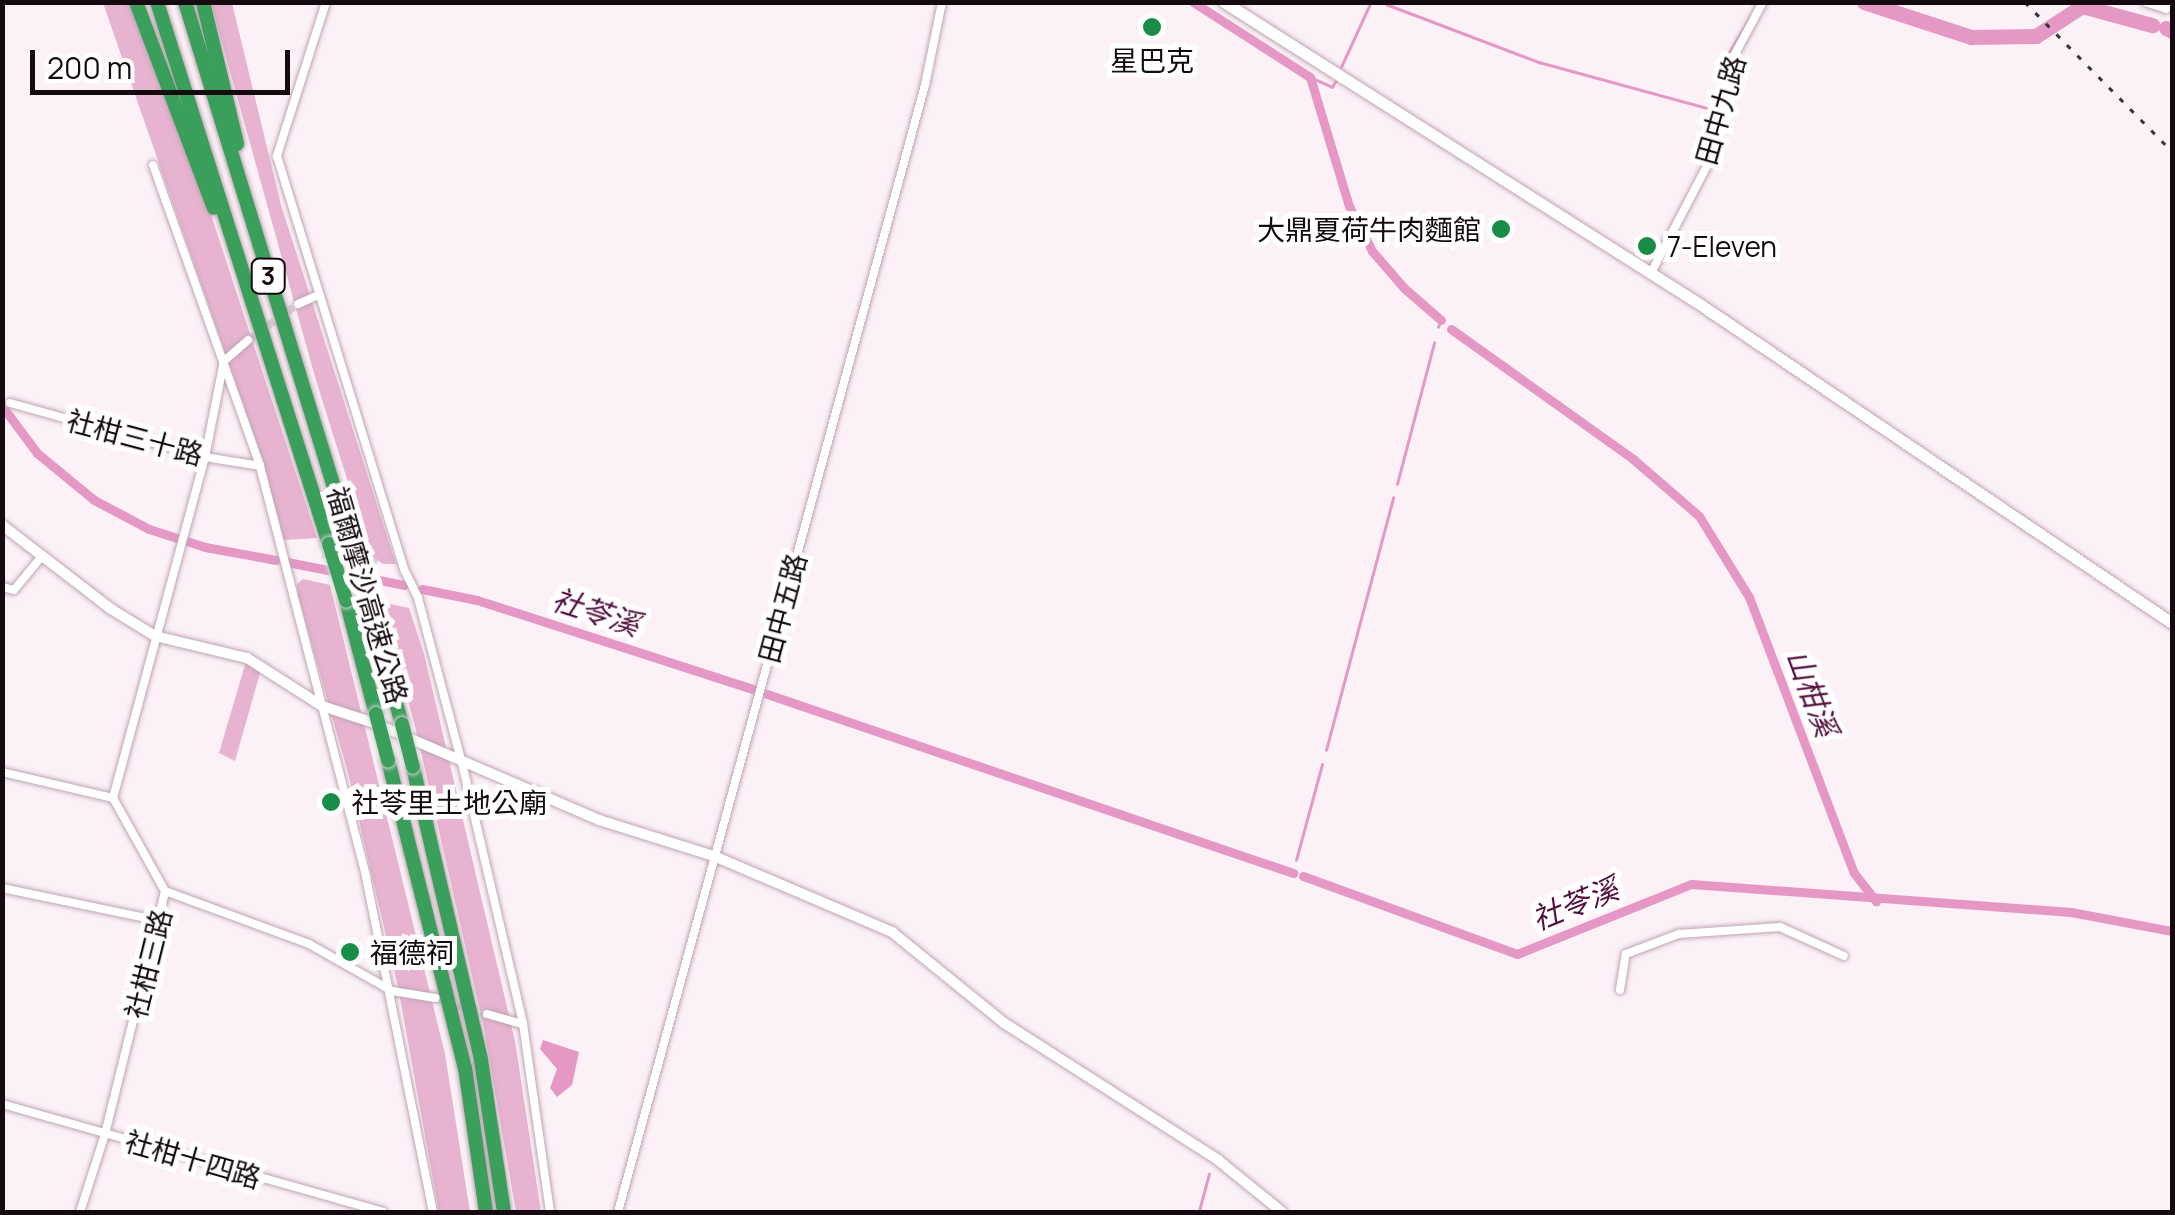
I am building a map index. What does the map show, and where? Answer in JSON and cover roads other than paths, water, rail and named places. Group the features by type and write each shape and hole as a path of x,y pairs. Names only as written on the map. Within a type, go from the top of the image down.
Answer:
{"highway":[{"path":"136,2 278,378"},
{"name":"福爾摩沙高速公路","path":"156,2 346,600 465,1068 486,1212"},
{"name":"福爾摩沙高速公路","path":"185,2 353,549 402,724 481,1060 504,1212"},
{"path":"202,2 276,300"}],"main road":[{"path":"1224,2 1651,272 2172,623"}],"street":[{"path":"326,2 277,156 404,572 418,598 462,763 523,1024 550,1212"},
{"name":"田中五路","path":"618,1212 926,85 942,2"},
{"name":"田中九路","path":"1651,272 1708,166 1730,63 1764,2"},
{"path":"2144,2 2166,9 2169,2"},
{"path":"153,166 260,466 392,990 433,1212"},
{"path":"298,304 318,296"},
{"path":"2,772 113,798 204,456 224,361 248,340"},
{"name":"社柑三十路","path":"10,403 204,456 260,466"},
{"path":"2,525 155,636 247,658 322,706 374,723 599,820 714,856 892,932 1004,1023 1218,1160 1282,1212"},
{"path":"2,588 14,590 42,556"},
{"name":"社柑三路","path":"80,1212 105,1134 165,891 113,798"},
{"path":"2,888 160,920"},
{"path":"165,891 310,944 392,990 436,998"},
{"path":"1620,990 1626,954 1678,934 1780,927 1844,956"},
{"path":"488,1014 523,1024"},
{"name":"社柑十四路","path":"2,1104 383,1212"}],"waterway":[{"name":"山柑溪","path":"1193,2 1310,77 1349,206 1372,251 1404,288 1441,320"},
{"path":"1864,2 1971,37 2036,36 2082,6 2152,25"},
{"path":"1341,67 1370,4 1386,4 1539,62 1714,110 1726,58 1751,16"},
{"path":"2166,28 2172,31"},
{"path":"1310,77 1332,87 1335,82"},
{"name":"山柑溪","path":"1438,327 1441,320"},
{"name":"山柑溪","path":"1451,329 1633,459 1699,516 1749,597 1854,873 1876,901"},
{"path":"1397,484 1434,343"},
{"name":"社苓溪","path":"2,406 37,453 94,500 149,529 205,547 276,560"},
{"path":"1326,750 1393,498"},
{"name":"社苓溪","path":"287,562 404,585"},
{"name":"社苓溪","path":"422,589 477,600 753,689"},
{"name":"社苓溪","path":"767,694 1293,873"},
{"path":"1296,860 1322,764"},
{"name":"社苓溪","path":"1303,876 1517,954 1691,884 2071,912 2172,931"},
{"path":"1199,1211 1209,1174"}],"tunnel":[{"path":"248,340 298,304"},
{"path":"322,554 378,563"},
{"path":"435,998 487,1014"}],"railway":[{"path":"2025,2 2172,151"}],"place":[{"name":"星巴克","path":"1152,27"},
{"name":"大鼎夏荷牛肉麵館","path":"1501,229"},
{"name":"7-Eleven","path":"1647,246"},
{"name":"社苓里土地公廟","path":"331,802"},
{"name":"福德祠","path":"350,952"}]}
